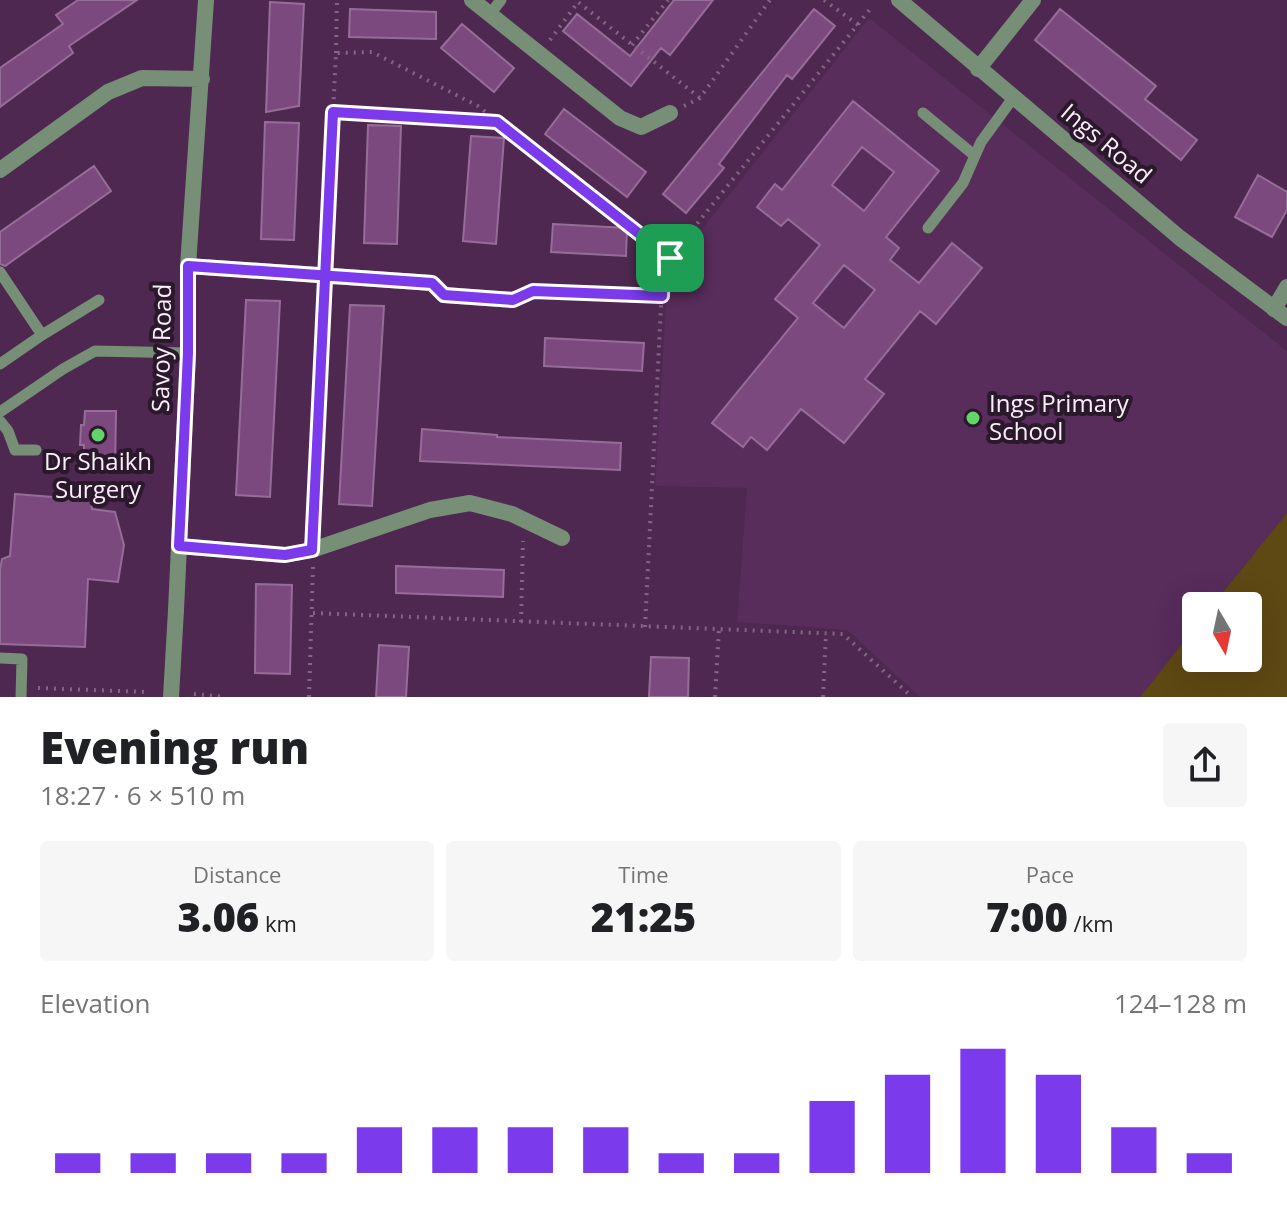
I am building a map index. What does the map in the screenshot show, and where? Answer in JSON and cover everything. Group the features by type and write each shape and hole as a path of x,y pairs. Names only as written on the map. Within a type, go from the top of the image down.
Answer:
{"street":[{"name":"Savoy Road","path":"171,697 188,353 188,266 206,0"},
{"path":"472,0 496,7 540,54 620,118 641,127 670,113"},
{"name":"Ings Road","path":"899,0 1180,238 1280,314"},
{"path":"978,69 1033,0"},
{"path":"0,170 108,92 142,78 202,79"},
{"path":"188,266 432,283 444,295 513,300"},
{"path":"1280,314 1287,287"},
{"path":"179,546 285,555 312,550 430,510 470,503 523,519 562,538"}],"lane":[{"path":"928,228 963,183 974,155 1013,98"},
{"path":"923,113 974,155"},
{"path":"0,272 42,335"},
{"path":"0,364 99,300"},
{"path":"0,412 95,351 188,353"},
{"path":"0,421 8,431 15,450 36,450"},
{"path":"0,658 22,659 21,692"}],"path":[{"path":"309,697 312,550 337,0"},
{"path":"632,45 668,0"},
{"path":"670,113 700,98 770,0"},
{"path":"824,0 858,25"},
{"path":"540,54 578,1 700,98"},
{"path":"645,627 663,266 871,8"},
{"path":"336,53 372,52 478,106 670,258"},
{"path":"333,112 497,122"},
{"path":"513,300 533,291 662,296"},
{"path":"521,622 523,519"},
{"path":"313,613 843,634 912,697"},
{"path":"715,697 719,629"},
{"path":"823,697 826,633"},
{"path":"21,692 147,692"},
{"path":"194,694 225,697"}],"shaded area":[{"name":"Ings Primary School","path":"869,18 1287,351 1287,513 1223,592 1182,592 1182,644 1140,697 920,697 847,630 737,622 747,488 655,486 668,272"},
{"path":"1287,513 1287,697 1140,697 1182,644 1182,672 1262,672 1262,592 1223,592"}],"building":[{"path":"78,0 137,0 69,46 73,53 0,107 0,68 63,24 56,15"},
{"path":"674,0 713,0 670,55 661,48 631,86 563,31 577,14 630,56"},
{"path":"270,2 304,4 299,106 266,112"},
{"path":"350,9 436,12 436,39 349,37"},
{"path":"814,9 835,26 792,79 787,75 719,164 724,168 686,213 663,194"},
{"path":"1060,9 1156,86 1145,99 1197,140 1181,160 1035,40"},
{"path":"462,24 514,68 494,92 441,48"},
{"path":"853,101 939,171 886,237 899,248 890,260 919,283 952,243 982,268 936,324 920,311 865,379 884,394 844,443 801,409 767,450 751,437 743,447 712,423 798,318 775,299 820,245 788,219 781,226 757,207 775,184 782,190","holes":["862,147 894,172 864,211 832,185","844,265 875,290 844,328 813,303"]},
{"path":"564,109 646,172 627,197 545,134"},
{"path":"265,122 299,123 294,240 261,239"},
{"path":"368,125 401,126 397,244 364,243"},
{"path":"471,136 504,138 496,244 463,241"},
{"path":"94,166 111,191 5,266 0,264 0,232"},
{"path":"1258,175 1287,192 1287,210 1272,237 1235,217"},
{"path":"553,224 627,228 626,256 551,252"},
{"path":"246,300 280,301 270,497 236,495"},
{"path":"350,305 384,306 372,506 339,504"},
{"path":"545,338 644,343 642,371 544,366"},
{"name":"Dr Shaikh Surgery","path":"85,411 116,411 115,471 84,471 84,445 80,445"},
{"path":"422,429 497,437 621,443 620,470 420,461"},
{"path":"15,494 91,500 92,509 115,512 124,545 118,582 88,579 85,647 0,644 0,569 2,559 10,556"},
{"path":"396,566 504,570 503,597 396,593"},
{"path":"256,584 292,585 290,674 255,673"},
{"path":"379,645 409,647 406,697 376,697"},
{"path":"651,657 689,658 688,697 649,697"}],"place":[{"name":"Ings Primary School","path":"973,418"},
{"name":"Dr Shaikh Surgery","path":"98,435"}],"route":[{"path":"670,258 497,122 333,112 325,274 312,550 285,555 179,546 188,353 188,266 325,274 432,283 444,295 513,300 533,291 662,296 663,266 670,258"}]}
